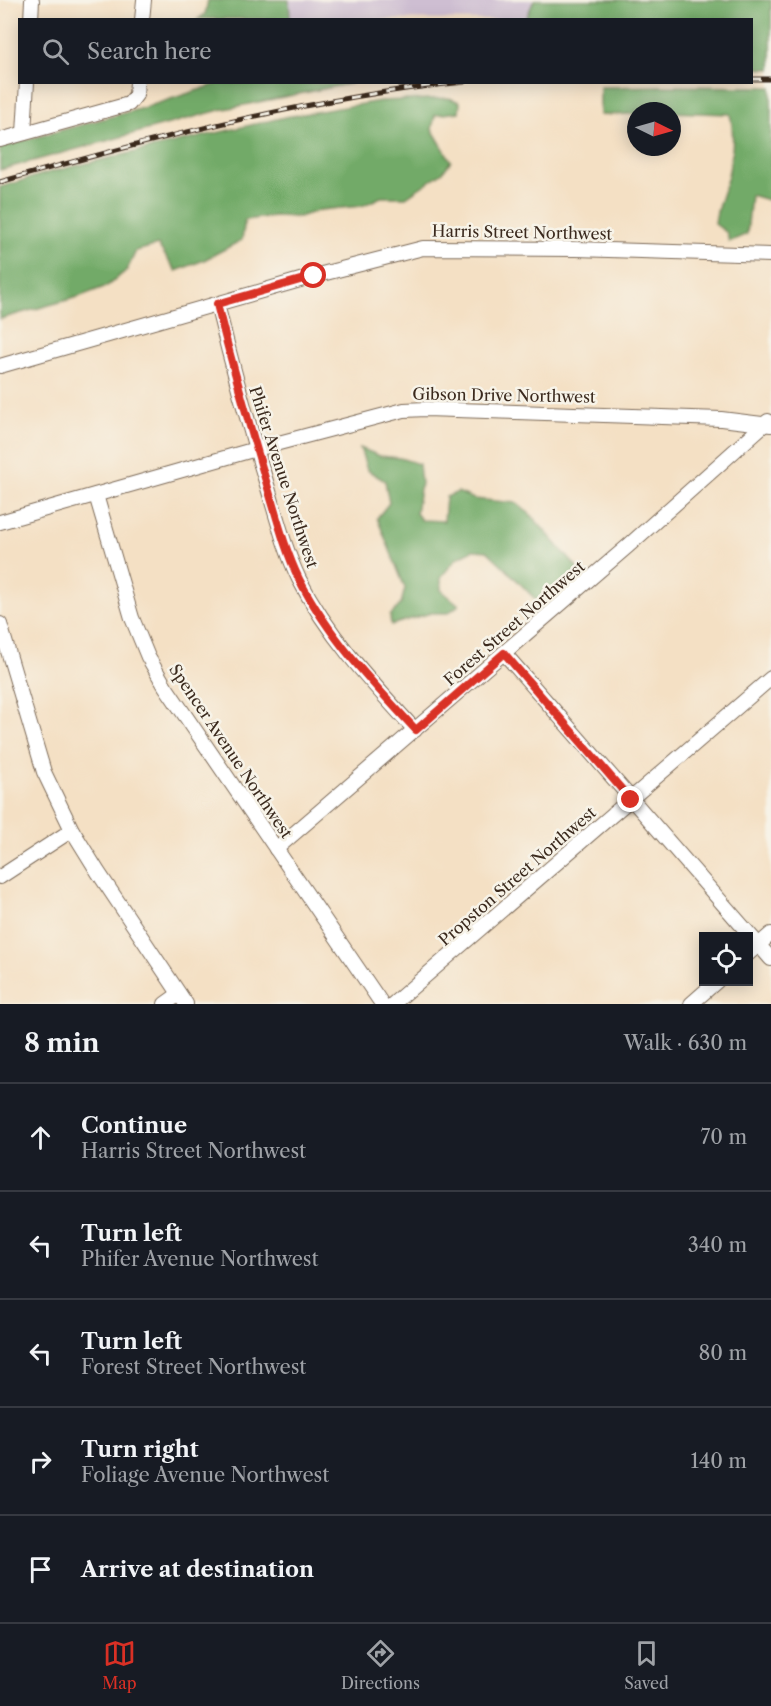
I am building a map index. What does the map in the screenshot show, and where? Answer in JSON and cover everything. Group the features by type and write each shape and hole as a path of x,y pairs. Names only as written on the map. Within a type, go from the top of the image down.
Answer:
{"street":[{"path":"31,18 33,0"},
{"path":"142,18 144,0"},
{"path":"24,132 27,84"},
{"path":"0,140 129,104 137,89"},
{"name":"Harris Street Northwest","path":"0,366 314,276 423,248 576,249 771,255"},
{"name":"Phifer Avenue Northwest","path":"217,304 256,449 286,547 298,577 314,606 343,648 416,730"},
{"name":"Gibson Drive Northwest","path":"0,522 386,414 426,409 721,418 769,423"},
{"name":"Forest Street Northwest","path":"276,849 769,423"},
{"name":"Spencer Avenue Northwest","path":"96,495 132,618 148,657 165,686 382,1004"},
{"path":"0,624 3,648 44,772 72,830 182,999 165,1004"},
{"path":"504,653 631,800 754,950 771,959"},
{"name":"Propston Street Northwest","path":"393,1004 771,678"},
{"path":"0,877 72,830"},
{"path":"754,950 771,934"},
{"path":"691,1004 711,986"}],"shaded area":[{"path":"289,0 534,0 527,18 290,18"}],"green space":[{"path":"208,0 289,0 290,18 199,18 205,14"},
{"path":"534,0 771,0 771,69 753,68 753,18 526,18"},
{"path":"217,84 348,84 220,110 0,170 0,147 143,108"},
{"path":"600,87 771,87 771,201 751,195 747,234 729,242 727,233 715,224 731,155 733,139 730,114 681,112 681,102 627,102 627,114 600,115"},
{"path":"449,98 460,102 459,112 435,115 432,129 451,161 443,172 406,197 381,197 362,206 320,210 299,217 275,216 245,220 242,240 204,260 176,271 158,245 136,251 127,270 107,286 78,297 0,319 0,187 54,171 285,117 380,101"},
{"path":"360,448 380,456 400,458 419,464 421,483 416,513 421,520 444,521 446,497 458,492 474,499 516,503 530,514 581,572 542,606 487,551 473,550 457,558 441,577 441,590 459,605 448,613 431,613 391,625 390,616 401,604 405,588 377,518 389,503 385,481 367,470"}],"railway":[{"path":"753,79 771,79"},
{"path":"0,182 114,150 288,109 346,98 447,84"}],"route":[{"path":"314,276 217,304 247,420 286,547 298,577 314,606 343,648 416,730 504,653 631,800"}]}
